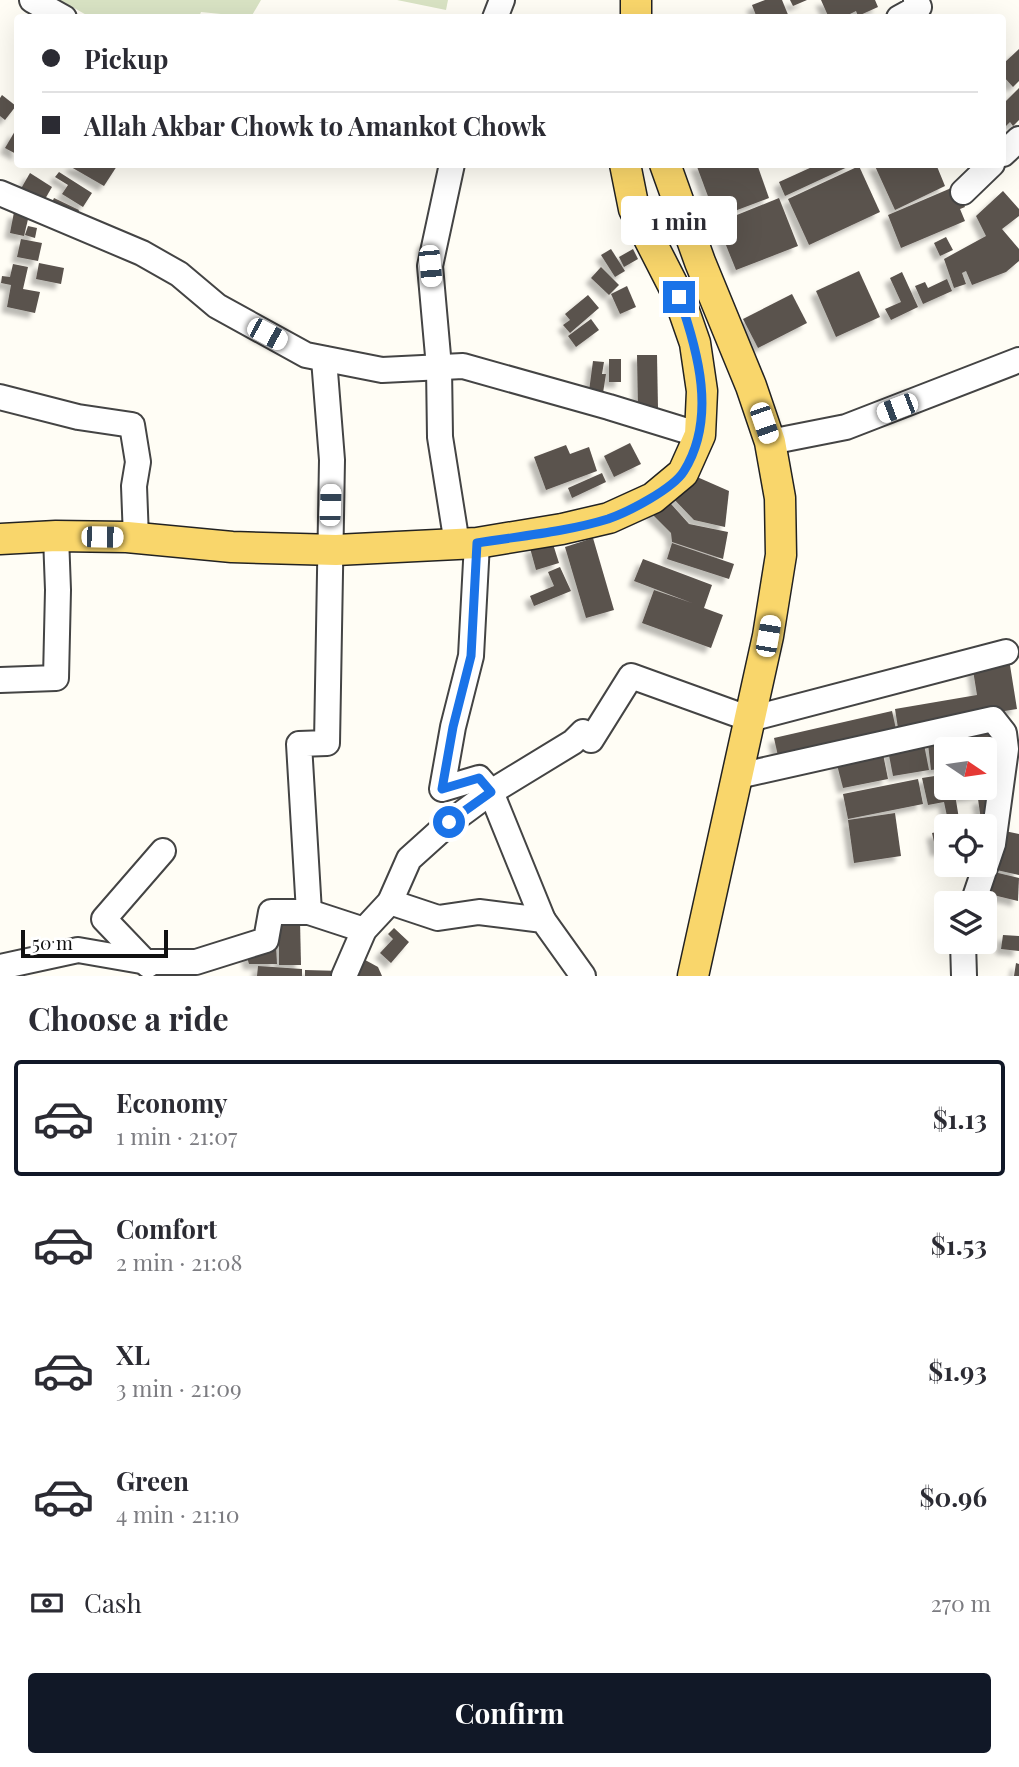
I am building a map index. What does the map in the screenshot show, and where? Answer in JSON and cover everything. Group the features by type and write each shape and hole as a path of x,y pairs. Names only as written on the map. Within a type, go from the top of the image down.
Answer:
{"main road":[{"path":"0,538 136,538 232,547 329,549 467,544 562,529 609,518 653,498 683,473 700,435 702,391 695,343 679,297 634,209 626,168"},
{"path":"667,168 700,262 751,386 770,442 780,498 781,555 750,719 693,976"}],"street":[{"path":"32,0 57,14"},
{"path":"906,14 919,7 916,0"},
{"path":"1006,152 1019,139"},
{"path":"451,168 430,266 439,367 440,437 467,544 471,656 453,727 442,789 479,778 491,792 543,920 583,976"},
{"path":"963,192 988,168"},
{"path":"0,193 142,253 179,274 217,306 306,355 382,370 463,366 700,435"},
{"path":"309,912 299,744 327,743 331,460 324,359"},
{"path":"770,442 846,427 1019,360"},
{"path":"0,397 78,416 132,425 138,462 134,486 136,538"},
{"path":"0,680 56,678 56,536"},
{"path":"344,976 365,930 390,902 409,859 449,822 491,792 573,742 583,732 591,740 631,676 750,719 1006,652"},
{"path":"737,776 993,719 1004,733 1006,749 993,844 977,891"},
{"path":"148,969 104,919 163,851"},
{"path":"390,902 438,918 479,912 543,920"},
{"path":"0,967 36,968 78,950 148,969 196,962 266,940 271,912 309,912 365,930"},
{"path":"963,954 964,976"}],"green space":[{"path":"60,0 261,0 253,14 85,14"},
{"path":"397,0 448,0 446,10"}],"building":[{"path":"765,0 782,0 788,14 755,14 752,5"},
{"path":"790,0 807,0 793,6"},
{"path":"821,0 875,0 878,7 862,14 857,14 856,11 850,14 827,14"},
{"path":"1019,49 1019,81 1013,87 1006,79 1006,61"},
{"path":"1019,88 1019,120 1013,126 1010,122 1006,126 1006,101"},
{"path":"2,95 14,104 5,120 0,116"},
{"path":"14,133 14,153 5,148"},
{"path":"73,168 116,168 104,186"},
{"path":"697,168 758,168 769,198 716,218"},
{"path":"810,168 845,168 785,196 779,182"},
{"path":"860,168 880,212 809,245 788,199"},
{"path":"876,168 938,168 945,186 895,210"},
{"path":"59,172 92,193 83,207 62,194 68,185 55,177"},
{"path":"30,173 52,187 41,206 19,192"},
{"path":"956,186 965,207 960,209 965,221 901,248 888,215"},
{"path":"1003,191 1019,209 1019,216 1002,229 1019,249 1019,261 1006,272 972,285 966,271 962,273 966,284 954,288 944,259 986,236 976,216"},
{"path":"54,198 79,210 74,221 49,209"},
{"path":"779,198 798,246 736,270 717,223"},
{"path":"14,212 29,215 24,236 10,233"},
{"path":"28,226 37,228 35,238 25,235"},
{"path":"946,237 953,250 940,256 934,243"},
{"path":"21,239 42,243 38,261 17,257"},
{"path":"611,249 625,271 615,277 601,255"},
{"path":"633,249 638,259 624,267 619,257"},
{"path":"39,263 64,268 61,284 36,279"},
{"path":"13,264 28,267 23,289 40,292 35,313 7,307 11,285 1,283 2,276 10,277"},
{"path":"601,267 619,285 609,295 591,278"},
{"path":"859,271 880,317 836,337 816,291"},
{"path":"902,272 918,307 891,320 885,309 901,302 890,278"},
{"path":"947,279 952,291 923,304 915,286 925,282 928,288"},
{"path":"627,286 636,307 620,314 611,294"},
{"path":"792,294 807,323 758,348 743,319"},
{"path":"588,295 599,308 570,333 563,325 570,320 565,314"},
{"path":"591,319 599,330 576,347 568,336"},
{"path":"637,355 657,355 658,408 638,409"},
{"path":"609,359 621,359 621,382 609,382"},
{"path":"593,361 604,362 602,374 606,374 603,393 589,391"},
{"path":"630,443 641,464 614,477 604,456"},
{"path":"566,445 570,454 589,447 597,471 546,490 534,457"},
{"path":"602,473 606,482 572,498 568,488"},
{"path":"688,473 729,491 725,527 694,520 668,493"},
{"path":"663,495 689,524 728,532 723,559 672,542 671,533 647,509"},
{"path":"593,538 614,610 586,618 565,547"},
{"path":"552,541 559,563 536,570 530,548"},
{"path":"672,543 734,564 729,579 667,559"},
{"path":"643,559 712,585 704,608 723,615 711,648 642,623 654,590 692,603 634,581"},
{"path":"560,567 571,591 534,606 530,596 554,586 548,572"},
{"path":"1009,659 1017,709 898,728 895,709 977,695 972,664"},
{"path":"892,711 896,729 778,756 774,738"},
{"path":"993,724 995,737 972,737 971,727"},
{"path":"968,730 969,737 934,737 934,770 931,770 927,735"},
{"path":"923,739 929,770 893,776 887,745"},
{"path":"882,749 888,779 843,788 835,757"},
{"path":"934,776 934,800 956,800 958,814 947,814 944,802 928,805 922,778"},
{"path":"918,779 923,804 848,819 843,794"},
{"path":"978,800 990,800 992,814 980,814"},
{"path":"895,813 901,856 854,863 848,820"},
{"path":"1000,830 1019,834 1019,875 997,870"},
{"path":"997,873 1019,878 1018,901 997,896 997,891 990,891 993,877 997,877"},
{"path":"279,920 300,920 301,965 279,965"},
{"path":"394,928 409,942 391,963 380,953 393,939 388,934"},
{"path":"1003,935 1019,936 1019,951 1001,949"},
{"path":"276,945 277,964 249,964 246,954"},
{"path":"356,955 378,967 382,976 348,976"},
{"path":"1016,963 1019,964 1019,976 1014,976"},
{"path":"258,966 302,969 302,976 257,976"},
{"path":"305,970 342,971 340,976 305,976"}],"route":[{"path":"449,822 491,792 479,778 442,789 453,727 471,656 477,543 609,518 653,498 683,473 700,435 702,391 695,343 679,297"}]}
